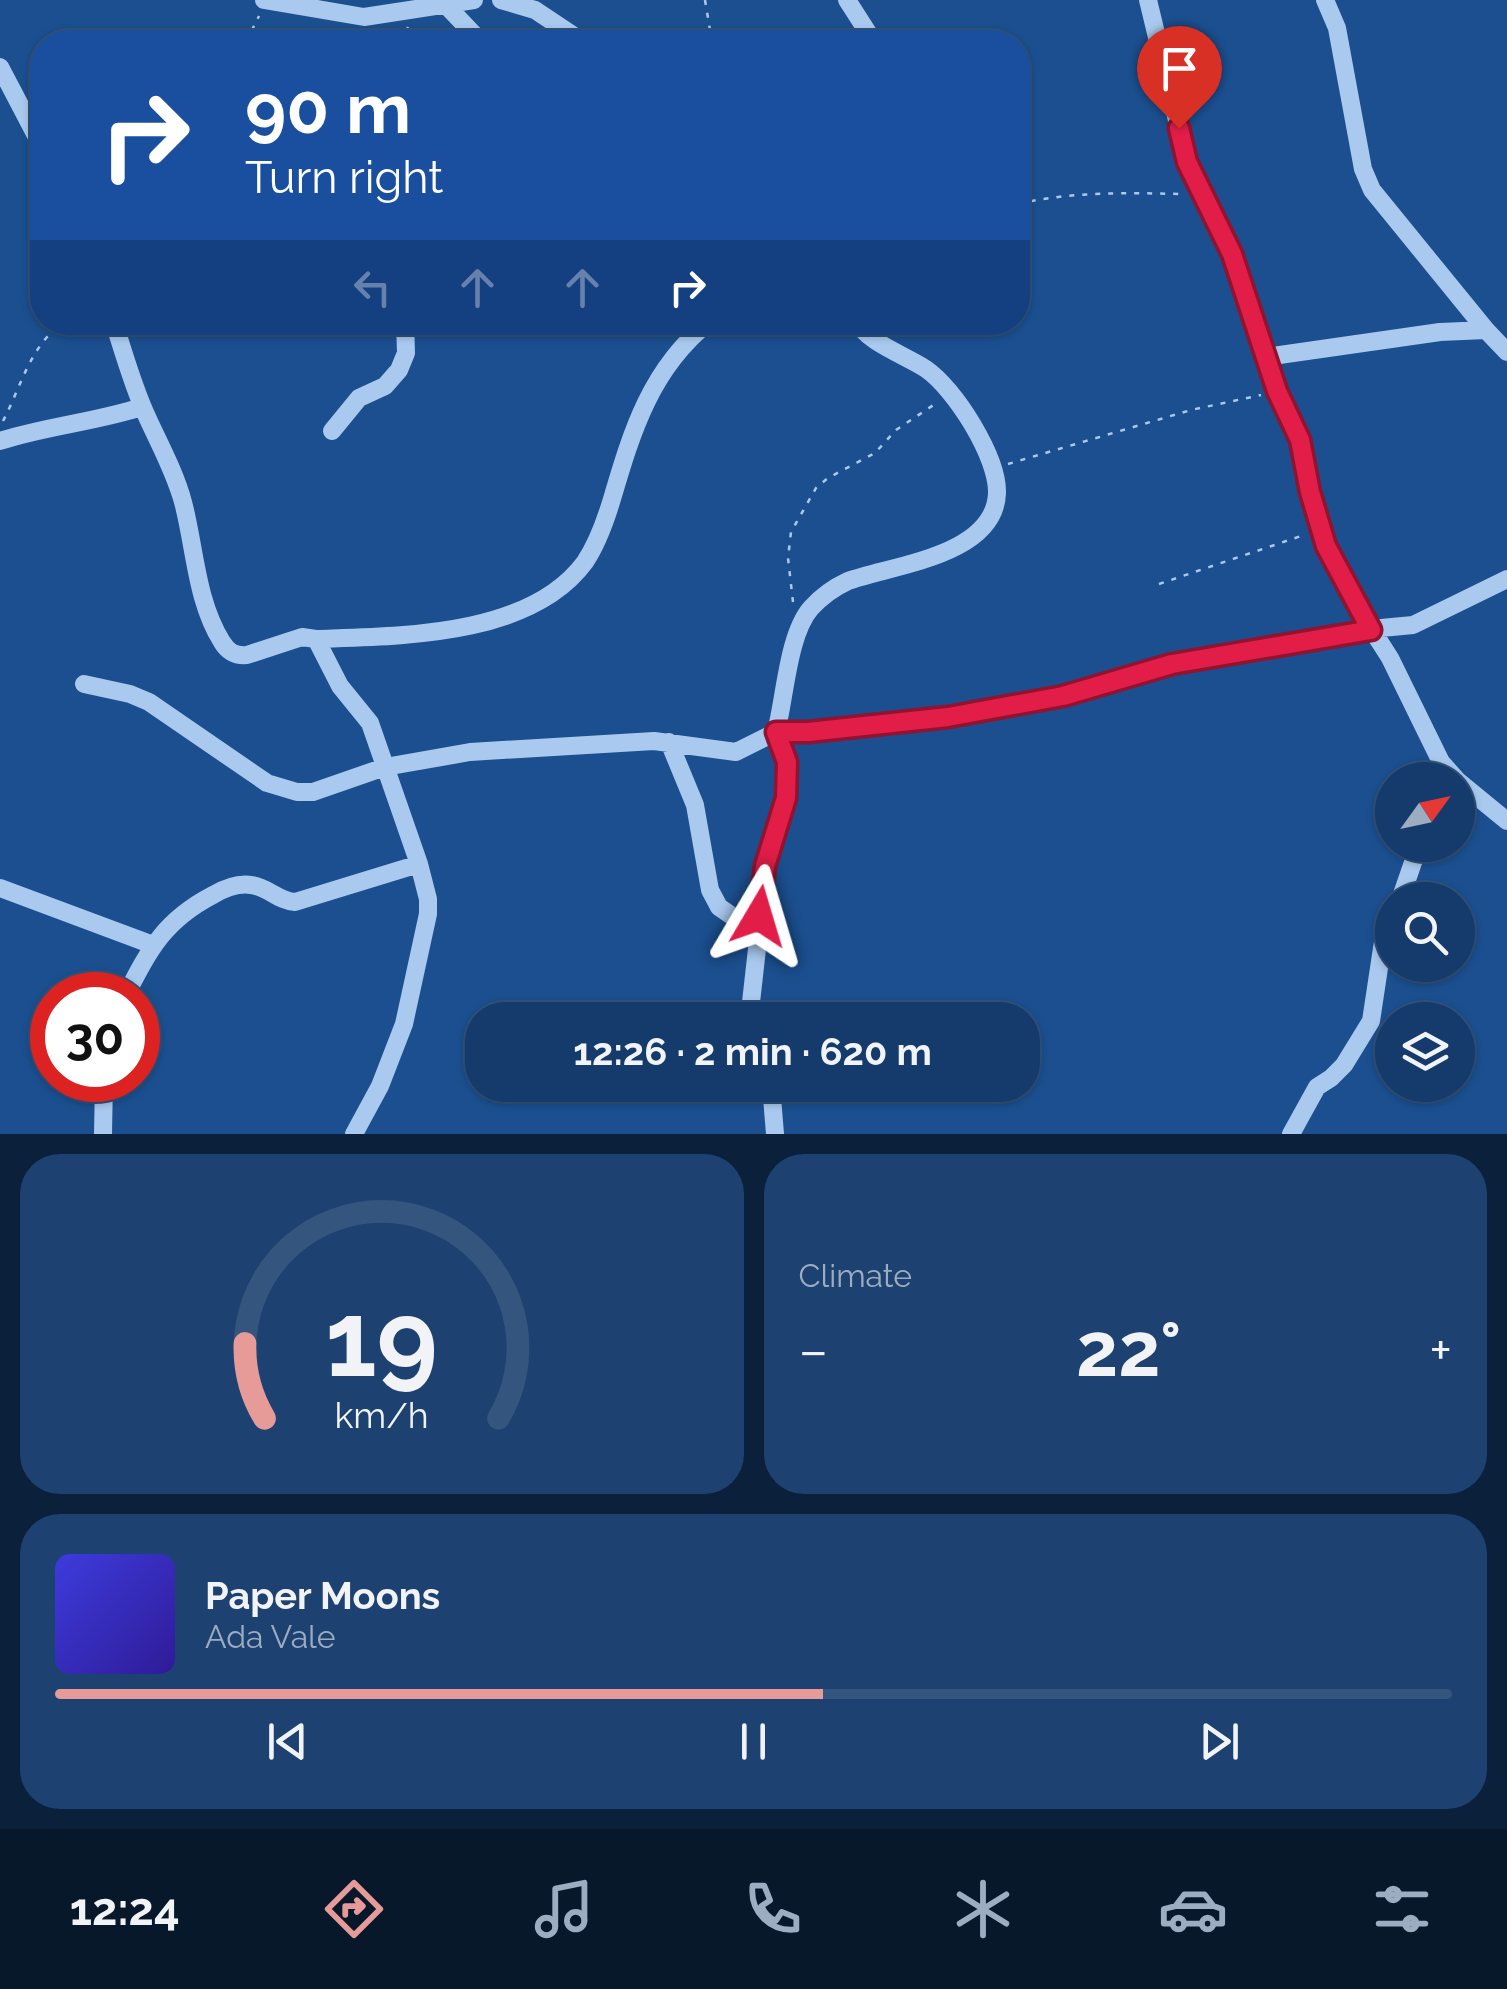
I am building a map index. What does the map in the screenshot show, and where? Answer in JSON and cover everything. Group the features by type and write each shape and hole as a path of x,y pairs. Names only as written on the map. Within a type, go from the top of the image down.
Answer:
{"street":[{"path":"266,0 364,17 474,0"},
{"path":"501,0 538,3 569,30"},
{"path":"847,0 866,30"},
{"path":"1148,0 1187,162 1232,254 1277,391 1300,440 1320,530 1398,674 1434,762"},
{"path":"1325,0 1337,28 1349,106 1366,178 1381,202 1507,352"},
{"path":"446,5 470,30"},
{"path":"0,67 30,123"},
{"path":"1266,356 1440,332 1486,330"},
{"path":"118,335 142,407 183,502 198,577 224,646 238,656 302,637 425,633 476,623 515,614 569,580 598,538 634,423 652,388 675,354 695,335"},
{"path":"332,431 359,398 384,386 398,370 406,353 405,335"},
{"path":"750,1002 759,893 788,786 787,762 776,732 788,662 806,614 848,582 938,556 982,528 996,500 994,468 951,393 925,368 867,335"},
{"path":"0,441 35,430 109,418 142,407"},
{"path":"84,684 130,694 158,707 267,784 282,790 312,792 385,767 470,752 669,742 736,752 776,732 808,732 967,714 1063,696 1172,664 1413,625 1507,579"},
{"path":"316,638 340,686 370,724 428,900 404,1024 380,1086 354,1134"},
{"path":"669,742 695,805 710,890 719,906 758,940"},
{"path":"1475,795 1507,821"},
{"path":"139,972 168,925 226,888 252,885 286,902 295,902 419,864"},
{"path":"0,888 153,946"},
{"path":"1290,1134 1311,1095 1344,1065 1371,1021 1377,982"},
{"path":"104,1102 104,1134"},
{"path":"772,1102 775,1134"}],"path":[{"path":"252,30 266,0"},
{"path":"705,0 710,30"},
{"path":"1030,201 1110,192 1200,195"},
{"path":"0,427 30,361 48,335"},
{"path":"994,468 1191,410 1277,391"},
{"path":"794,606 788,558 791,532 816,488 875,453 896,430 951,393"},
{"path":"1158,584 1320,530"}],"route":[{"path":"759,916 765,866 786,798 787,762 776,732 948,717 1063,696 1157,667 1371,630 1326,546 1300,440 1277,391 1232,254 1187,162 1179,128"}]}
